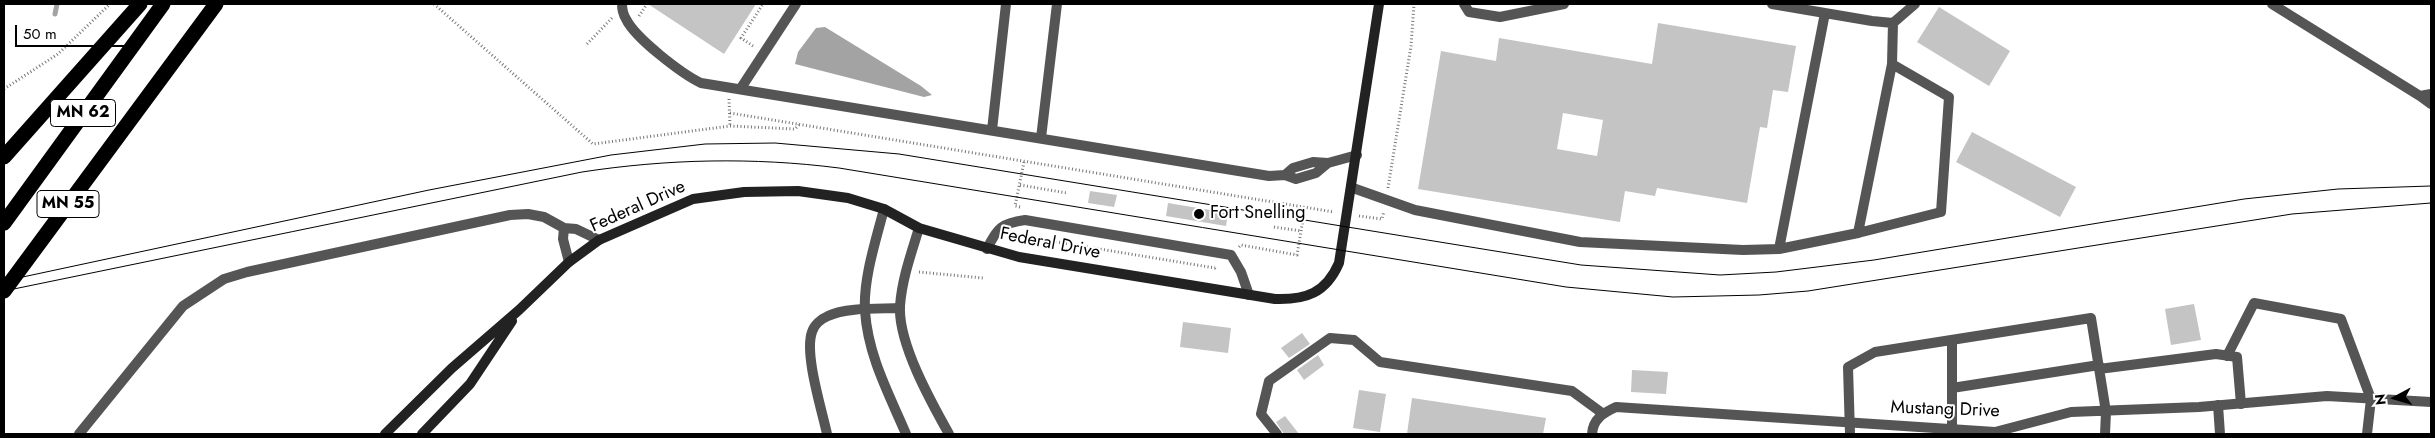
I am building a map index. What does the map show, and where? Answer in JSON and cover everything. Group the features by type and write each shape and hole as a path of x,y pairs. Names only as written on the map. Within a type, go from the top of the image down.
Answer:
{"highway":[{"path":"4,157 140,4"},
{"name":"MN 62","path":"4,223 163,4"},
{"name":"MN 55","path":"4,291 216,4"}],"street":[{"path":"741,88 796,4"},
{"path":"992,130 1006,4"},
{"path":"1041,138 1057,4"},
{"name":"Federal Drive","path":"385,434 452,368 519,310 569,262 598,240 693,199 744,192 798,191 848,198 884,209 919,228 1019,257 1249,295 1294,300 1318,291 1333,278 1340,263 1353,188 1379,4"},
{"path":"1464,4 1469,12 1500,17 1564,4"},
{"path":"1772,4 1872,22 1893,23 1915,4"},
{"path":"2272,4 2431,104"},
{"path":"622,8 633,29 685,75 701,83 741,88 1269,176 1285,175 1296,179 1316,173 1328,163 1357,155"},
{"path":"1779,249 1825,13"},
{"path":"1858,233 1892,64 1893,23"},
{"path":"1353,188 1414,210 1580,242 1743,250 1779,249 1858,233 1941,212 1949,97 1892,64"},
{"path":"2420,96 2431,94"},
{"path":"884,209 870,264 865,310 872,353 906,434"},
{"path":"79,434 183,306 224,279 247,272 510,214 528,214 544,217 564,228 576,229 598,240"},
{"path":"987,249 996,231 1010,222 1025,220 1231,255 1241,272 1249,295"},
{"path":"564,228 563,239 569,262"},
{"path":"919,228 906,270 900,308 910,353 949,434"},
{"path":"2227,356 2254,303 2341,319 2371,399 2367,434"},
{"path":"826,434 810,352 812,332 818,322 828,315 900,308"},
{"name":"Federal Drive","path":"422,434 470,384 519,310"},
{"path":"1850,434 1848,368 1876,352 2091,318 2106,412 2105,434"},
{"path":"1277,434 1261,414 1269,381 1330,338 1354,340 1380,362 1572,392 1602,413 1592,426 1592,434"},
{"path":"1952,340 1952,429"},
{"path":"1952,388 2099,367 2216,354 2236,357 2242,404"},
{"name":"Mustang Drive","path":"1602,413 1616,406 1995,432 2071,412 2106,412 2242,404 2327,396 2431,402"},
{"path":"2218,405 2220,434"}],"path":[{"path":"4,89 58,54 110,4"},
{"path":"434,4 593,144 730,126 795,129 799,125"},
{"path":"638,18 647,4"},
{"path":"1363,217 1382,219 1411,46 1414,4"},
{"path":"587,44 622,8"},
{"path":"730,113 1330,212"},
{"path":"1015,206 1024,162"},
{"path":"1020,185 1067,193"},
{"path":"1274,227 1301,231"},
{"path":"906,270 983,278"}],"shaded area":[{"path":"825,27 921,86 932,95 924,97 795,64 798,52 816,28"}],"building":[{"path":"648,4 756,4 724,54"},
{"path":"1939,7 2010,51 1989,86 1917,42"},
{"path":"1658,23 1796,46 1788,92 1773,90 1767,128 1760,127 1747,203 1657,188 1655,196 1625,191 1620,222 1418,189 1441,51 1496,61 1499,38 1652,64","holes":["1563,113 1603,120 1597,156 1557,149"]},
{"path":"1972,132 2076,187 2060,217 1956,162"},
{"path":"1090,191 1117,195 1114,207 1088,203"},
{"path":"1168,203 1228,213 1226,226 1166,216"},
{"path":"2194,304 2201,340 2171,345 2165,309"},
{"path":"1183,322 1231,328 1228,353 1180,347"},
{"path":"1302,333 1310,344 1289,358 1281,348"},
{"path":"1318,355 1324,365 1304,380 1297,370"},
{"path":"1632,370 1668,372 1666,394 1631,392"},
{"path":"1359,390 1386,394 1380,432 1353,428"},
{"path":"1412,398 1546,418 1543,434 1407,434"},
{"path":"1285,416 1299,434 1284,434 1276,422"}],"waterway":[{"path":"55,14 57,4"}],"tram line":[{"path":"4,281 429,190 611,155 705,144 775,143 899,154 1581,265 1720,275 1776,272 1874,260 2244,199 2338,189 2431,186"},
{"path":"4,291 582,172 678,162 775,162 839,168 1566,287 1673,297 1759,295 1808,291 2292,214 2431,203"}],"place":[{"name":"Fort Snelling","path":"1199,214"}]}
